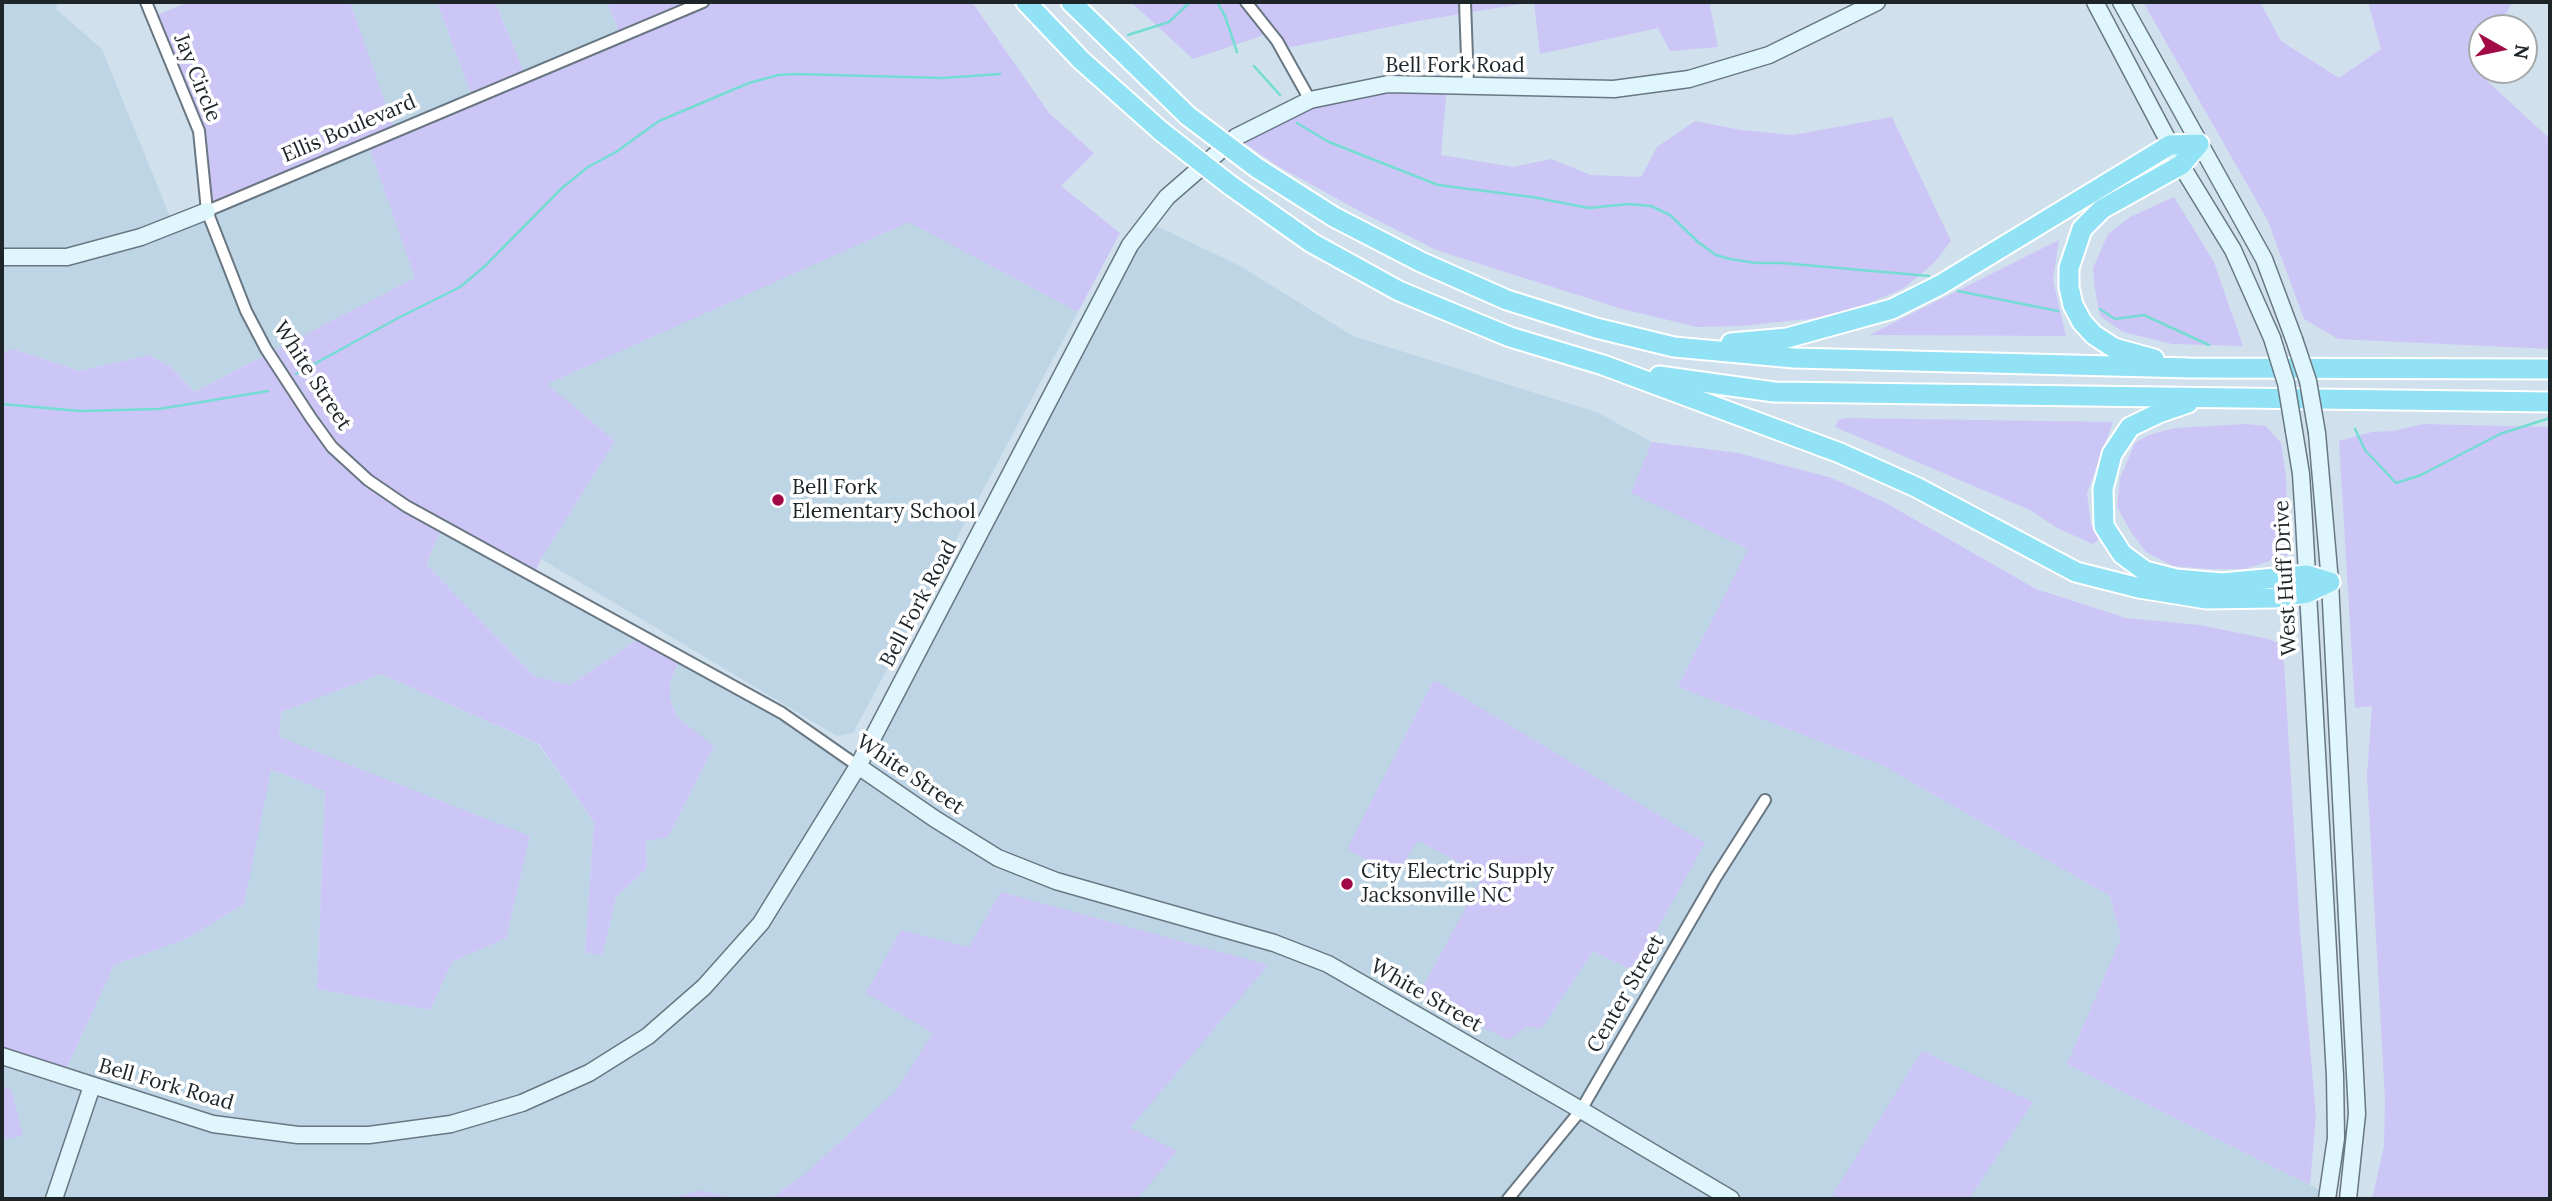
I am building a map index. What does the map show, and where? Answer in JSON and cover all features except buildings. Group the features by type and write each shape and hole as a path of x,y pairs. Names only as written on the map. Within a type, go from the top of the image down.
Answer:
{"highway":[{"path":"1026,2 1081,60 1162,132 1230,185 1312,243 1399,291 1510,337 1603,365 1840,453 1916,487 2076,572 2139,588 2207,599 2274,598 2307,584"},
{"path":"1071,2 1188,116 1257,168 1334,217 1399,251 1507,300 1596,328 1674,347 1794,358 2190,368 2550,369"},
{"path":"1674,347 1787,338 1892,309 1940,285 2170,145 2199,144"},
{"path":"2190,368 2113,348 2094,335 2082,322 2073,305 2069,268 2082,229 2102,209 2181,165 2199,144"},
{"path":"1603,365 1684,381 1774,392 2550,402"},
{"path":"2203,398 2159,413 2130,427 2112,454 2103,489 2104,526 2122,554 2145,571 2176,579 2222,583 2330,582"}],"main road":[{"name":"Bell Fork Road","path":"2,1056 214,1124 298,1135 369,1135 451,1124 522,1103 589,1073 648,1036 704,987 761,923 858,766 1130,245 1167,197 1236,137 1310,100 1388,84 1615,89 1689,79 1769,55 1877,2"},
{"name":"West Huff Drive","path":"2095,2 2181,165 2234,250 2272,338 2286,383 2301,474 2336,1076 2336,1138 2327,1199"},
{"name":"West Huff Drive","path":"2121,2 2264,260 2308,381 2317,433 2330,582 2357,1114 2348,1199"},
{"name":"Ellis Boulevard","path":"2,257 67,257 141,237 207,211"},
{"name":"White Street","path":"858,766 998,858 1056,881 1274,943 1328,964 1731,1199"},
{"path":"54,1199 92,1086"}],"street":[{"name":"Jay Circle","path":"146,2 199,131 207,211"},
{"name":"Ellis Boulevard","path":"207,211 703,2"},
{"path":"1246,2 1278,41 1310,100"},
{"path":"1465,2 1468,85"},
{"name":"White Street","path":"207,211 246,311 266,349 332,447 368,480 442,528 782,713 858,766"},
{"name":"Center Street","path":"1508,1199 1581,1110 1716,877 1765,800"}],"shaded area":[{"path":"2,2 58,2 56,9 102,49 173,224 369,143 415,278 194,392 171,367 149,355 80,371 13,349 2,353"},
{"path":"189,2 350,2 395,131 473,99 437,2 495,2 526,77 621,36 607,2 972,2 1049,113 1094,153 1061,186 1120,233 1078,312 909,222 547,384 615,441 541,559 533,577 442,528 426,564 534,676 570,685 643,636 680,657 670,682 670,699 677,717 714,746 668,837 646,841 647,868 616,897 602,956 585,952 594,822 539,744 381,674 281,712 279,737 530,836 506,938 452,962 430,1010 317,989 325,791 271,769 244,904 186,939 114,965 63,1076 2,1059 2,353 13,349 80,371 149,355 171,367 194,392 415,278 368,143 207,211 199,131 152,17"},
{"path":"350,2 437,2 473,99 395,132"},
{"path":"495,2 607,2 621,36 526,77"},
{"path":"1131,2 1534,2 1418,21 1282,49 1273,32 1193,59"},
{"path":"1534,2 1716,2 1710,5 1718,47 1670,51 1658,28 1540,54"},
{"path":"2143,2 2260,2 2281,41 2339,78 2381,49 2368,2 2513,2 2506,14 2468,14 2468,84 2490,84 2550,139 2550,349 2338,339 2304,319 2268,221"},
{"path":"1447,85 1441,155 1513,167 1551,159 1591,175 1641,177 1657,147 1695,121 1741,130 1793,135 1892,117 1951,241 1933,264 1904,288 1854,310 1810,319 1697,327 1622,309 1436,250 1276,165 1236,137 1310,100"},
{"path":"2174,197 2214,262 2243,346 2172,344 2123,332 2100,316 2093,268 2108,234 2130,217"},
{"name":"Bell Fork Elementary School","path":"909,221 1078,312 853,733 837,736 541,559 615,441 546,384"},
{"path":"1148,222 1240,266 1353,336 1596,412 1652,442 1632,493 1749,549 1678,687 1882,765 2110,896 2121,938 2067,1064 2328,1194 2327,1199 2,1199 2,1059 63,1076 114,965 186,939 244,904 270,769 325,790 317,989 430,1010 452,962 506,938 529,836 279,738 281,712 381,674 538,744 594,822 585,952 602,956 616,897 647,868 646,841 677,717 670,699 670,682 680,657 782,713 857,766"},
{"path":"2059,240 2053,280 2066,336 1869,335"},
{"path":"1838,420 2113,422 2087,493 2091,525 2100,538 2093,544 2057,528 2030,510 1835,427"},
{"path":"2247,424 2266,426 2281,443 2286,477 2288,555 2245,569 2209,569 2173,566 2146,552 2117,507 2120,478 2135,443 2149,435 2175,428"},
{"path":"2423,424 2550,427 2550,1199 2372,1199 2384,1146 2385,1099 2367,775 2372,706 2355,708 2339,441 2372,432 2393,431"},
{"path":"1652,442 1738,453 1832,478 1886,503 2036,589 2126,618 2200,625 2268,639 2283,645 2300,931 2316,1116 2310,1185 2067,1064 2121,938 2110,896 1882,765 1678,687 1748,549 1631,493"},
{"path":"442,528 643,636 570,685 534,676 426,564"},
{"path":"1434,680 1705,843 1634,971 1593,951 1541,1029 1527,1026 1509,1040 1418,996 1483,876 1418,840 1396,876 1347,849"},
{"path":"1001,892 1268,965 1130,1128 1177,1151 1137,1199 771,1199 806,1173 896,1091 933,1033 866,993 901,930 969,947"},
{"path":"1922,1051 2033,1102 1969,1199 1830,1199"},
{"path":"2,1086 11,1089 23,1136 2,1139"},
{"path":"701,1190 735,1199 673,1198"}],"waterway":[{"path":"1128,35 1169,22 1190,2"},
{"path":"1217,2 1225,16 1237,52"},
{"path":"1254,66 1280,95"},
{"path":"296,374 460,287 484,267 562,188 588,167 616,152 659,121 749,83 778,75 943,78 1000,74"},
{"path":"1297,123 1329,142 1438,185 1532,197 1589,208 1628,204 1651,206 1670,215 1716,255 1730,259 1929,276"},
{"path":"1958,291 2058,311"},
{"path":"2100,309 2115,319 2144,315 2209,345"},
{"path":"2,404 80,411 159,409 268,391"},
{"path":"2355,429 2365,450 2396,483 2421,475 2500,434 2550,418"}],"place":[{"name":"Bell Fork Elementary School","path":"778,500"},
{"name":"City Electric Supply Jacksonville NC","path":"1347,884"}]}
